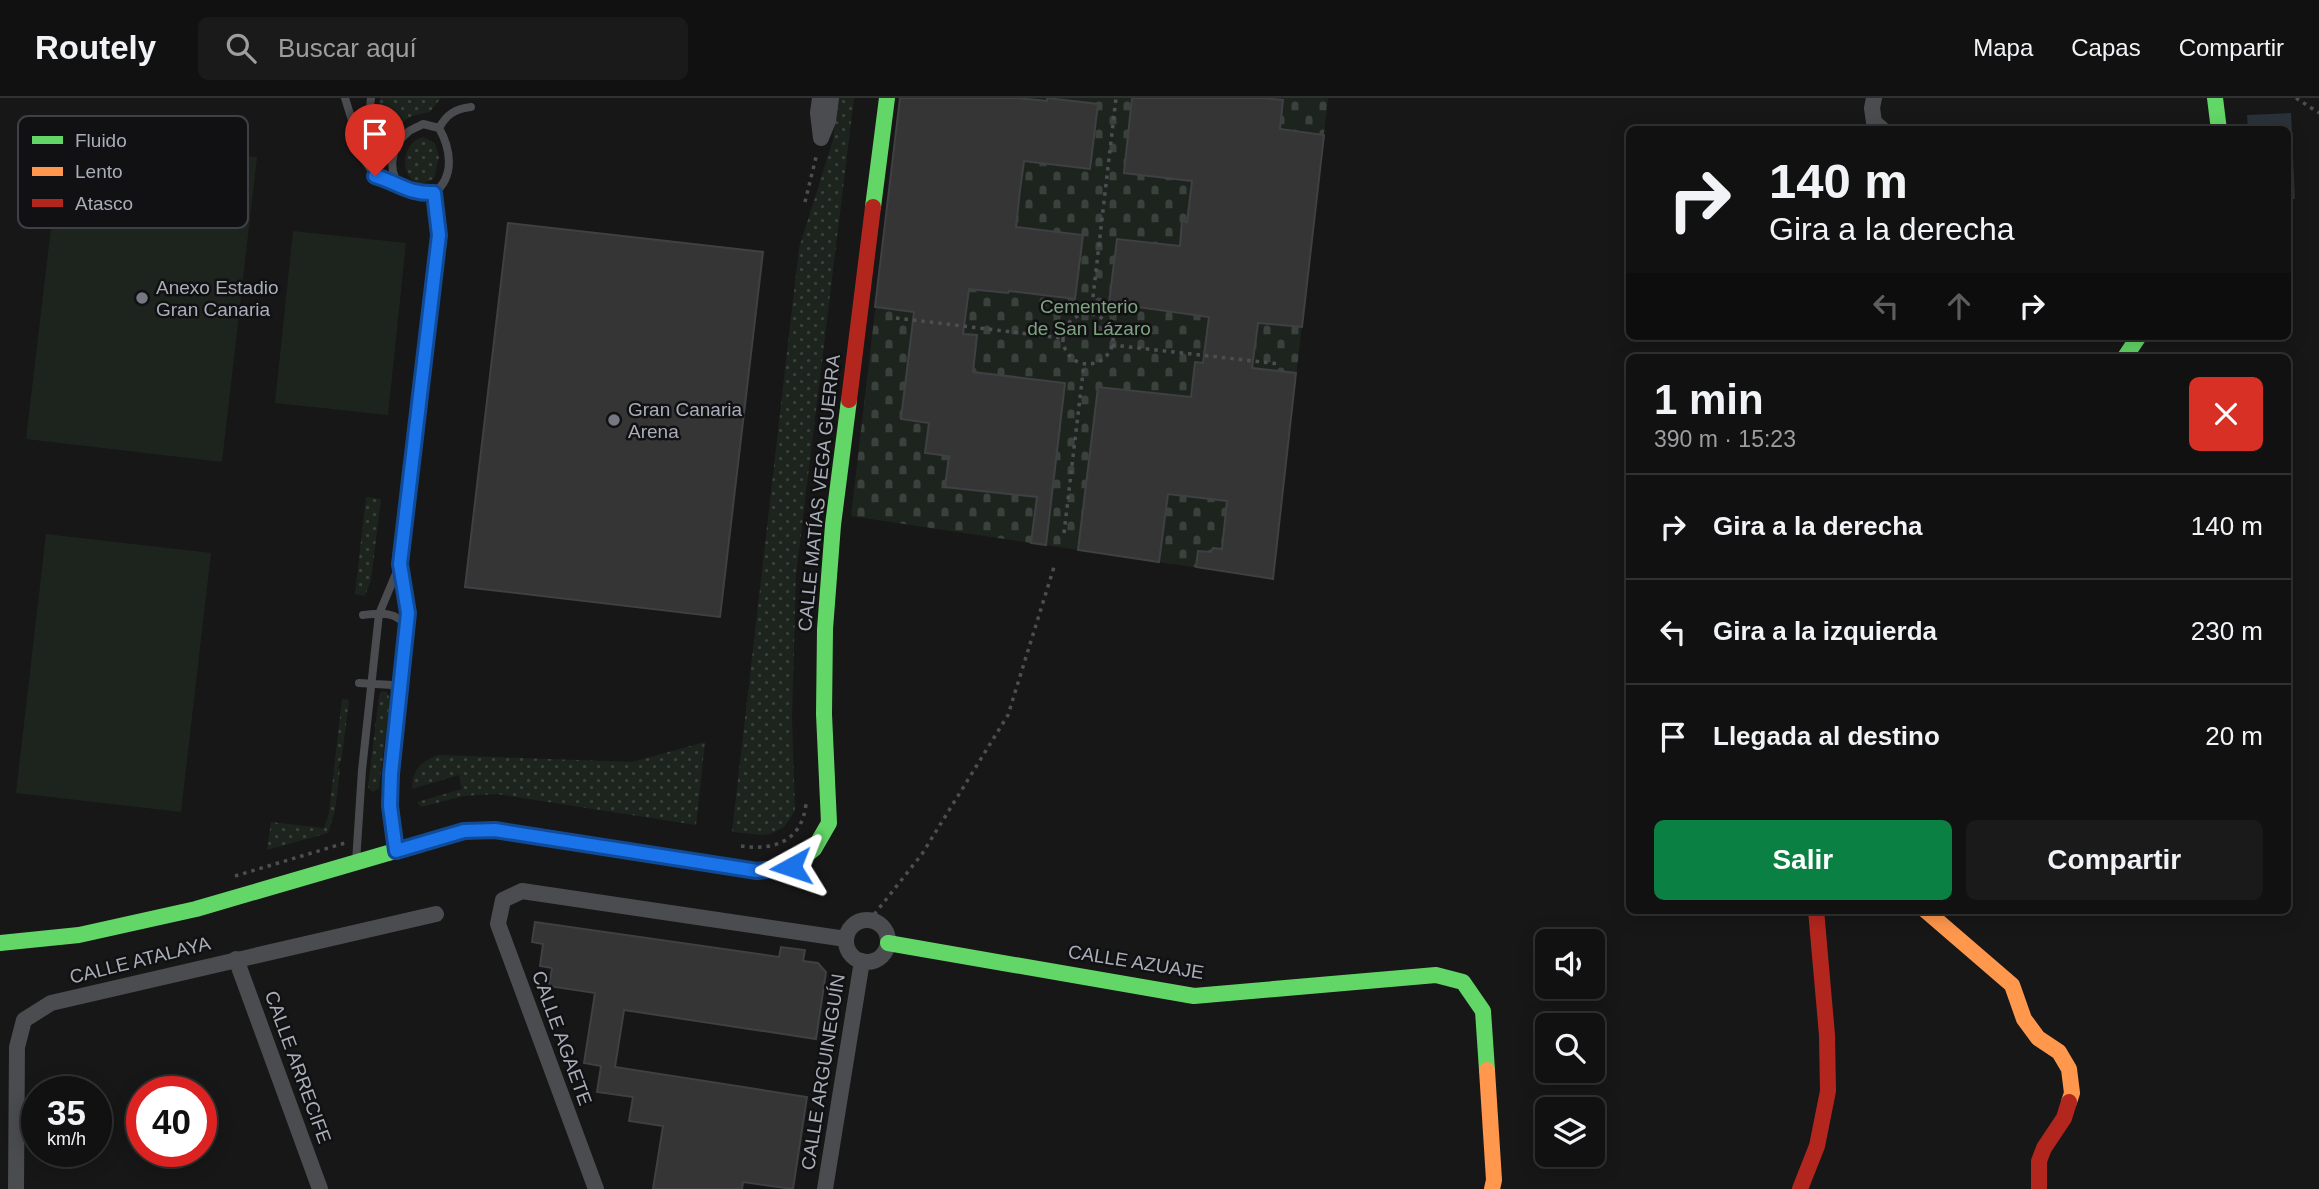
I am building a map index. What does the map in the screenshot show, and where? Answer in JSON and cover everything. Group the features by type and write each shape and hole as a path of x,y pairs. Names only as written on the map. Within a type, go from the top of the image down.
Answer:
{"street":[{"path":"820,98 818,113 821,138"},
{"path":"821,138 828,121 831,98"},
{"name":"CALLE MATÍAS VEGA GUERRA","path":"0,943 33,942 125,926 219,904 464,831 495,830 757,871 791,867 814,849 829,823 824,714 825,629 833,524 887,98"},
{"path":"1874,98 1874,122 1878,126"},
{"path":"2215,98 2218,126"},
{"name":"CALLE AGAETE","path":"596,1189 498,924 503,900 522,891 846,939"},
{"name":"CALLE ATALAYA","path":"16,1189 16,1047 24,1020 51,1003 436,914"},
{"path":"1800,1189 1817,1146 1828,1091 1827,1035 1816,914"},
{"path":"1930,914 2012,985 2024,1019 2038,1038 2059,1052 2069,1069 2072,1093 2064,1118 2044,1147 2039,1161 2039,1189"},
{"path":"869,921 881,926 888,943 882,956 869,962 852,955 846,939 857,923 869,921"},
{"name":"CALLE AZUAJE","path":"888,943 1194,996 1436,975 1463,982 1483,1011 1494,1180 1492,1189"},
{"name":"CALLE ARRECIFE","path":"236,959 320,1189"},
{"name":"CALLE ARGUINEGUÍN","path":"825,1189 862,961"}],"lane":[{"path":"345,98 364,159 375,176 397,182 408,191 434,193 443,186 448,172 445,139 439,128 423,124 407,133 394,149 392,166 397,182"},
{"path":"364,159 371,98"},
{"path":"439,128 445,117 458,108 471,107"},
{"path":"356,862 379,614 400,564 439,235 434,193"},
{"path":"396,851 390,806 391,774 408,613 400,564"},
{"path":"363,615 379,614 400,618 407,628"},
{"path":"359,683 392,685 400,694"}],"path":[{"path":"1091,314 1116,98"},
{"path":"2296,98 2319,113"},
{"path":"805,202 821,138"},
{"path":"1091,314 1099,316 1111,328 1112,345 1105,357 1084,364 1071,358 1062,338 1064,329 1075,317 1091,314"},
{"path":"896,318 1062,338"},
{"path":"1112,345 1280,364"},
{"path":"1064,533 1084,364"},
{"path":"869,921 922,854 1008,715 1054,567"},
{"path":"731,845 765,849 785,841 802,824 807,800"},
{"path":"226,879 356,840"}],"green space":[{"path":"380,98 441,98 430,112 412,116 397,125 388,137 383,158 378,160 373,158 372,154"},
{"path":"837,98 854,98 796,575 792,718 795,811 784,827 771,834 732,832 799,248 833,140"},
{"name":"Cementerio de San Lázaro","path":"900,98 1328,98 1273,579 851,516"},
{"path":"423,137 435,143 439,157 434,179 421,184 409,175 405,160 410,146"},
{"name":"Anexo Estadio Gran Canaria","path":"248,156 257,157 222,462 26,439 51,228 248,228"},
{"path":"293,231 406,243 388,415 275,403"},
{"path":"366,497 381,499 371,580 365,596 355,594"},
{"path":"46,534 211,553 181,812 16,793"},
{"path":"382,691 387,692 390,699 379,788 373,792 368,787 379,695"},
{"path":"342,699 349,700 338,768 335,811 328,833 267,850 271,822 324,828 329,813"},
{"path":"705,742 696,825 497,794 464,796 421,807 417,802 462,789 459,775 412,789 419,767 439,755 632,762"}],"shaded area":[{"path":"2291,113 2295,199 2291,199 2291,126 2248,126 2247,115"}],"building":[{"path":"900,98 1018,98 1047,101 1047,98 1098,104 1090,169 1024,161 1020,190 1016,227 1083,235 1075,299 969,289 963,334 977,335 973,372 1065,383 1046,545 1031,543 1037,497 945,487 949,456 925,453 929,423 901,419 914,312 875,307"},
{"path":"1132,98 1283,100 1280,129 1324,135 1302,327 1258,323 1252,368 1296,373 1273,579 1196,567 1198,551 1222,549 1227,501 1168,494 1159,562 1078,550 1098,387 1191,397 1195,362 1203,363 1209,317 1109,303 1117,239 1180,246 1182,221 1187,222 1192,181 1124,173"},
{"name":"Gran Canaria Arena","path":"508,223 763,252 720,617 465,587"},
{"path":"535,922 779,957 781,947 805,950 803,961 818,963 826,972 816,1039 624,1010 615,1067 807,1097 793,1189 743,1182 742,1189 653,1189 663,1126 629,1121 633,1097 597,1092 601,1066 584,1063 595,993 549,986 552,968 540,966 543,944 532,942"}],"traffic: fast":[{"path":"873,207 887,98"},
{"path":"2215,98 2218,126"},
{"path":"2127,354 2136,340"},
{"path":"758,871 791,867 814,849 829,823 824,714 825,629 833,525 849,400"},
{"path":"0,943 79,935 196,909 450,835"},
{"path":"888,943 1194,996 1436,975 1463,982 1483,1011 1487,1070"}],"traffic: slow":[{"path":"450,835 464,831 495,830 758,871"},
{"path":"1930,914 2012,985 2024,1019 2038,1038 2059,1052 2069,1069 2072,1093 2069,1102"},
{"path":"1487,1070 1494,1180 1492,1189"}],"traffic: jam":[{"path":"849,400 873,207"},
{"path":"1800,1189 1817,1146 1828,1091 1827,1035 1816,914"},
{"path":"2039,1189 2039,1161 2044,1148 2064,1118 2069,1102"}],"place":[{"name":"Anexo Estadio Gran Canaria","path":"142,298"},
{"name":"Gran Canaria Arena","path":"614,420"}],"route":[{"path":"375,176 397,182 408,191 434,193 439,235 400,564 408,613 391,774 390,806 396,851 464,831 495,830 757,871 791,867"}]}
